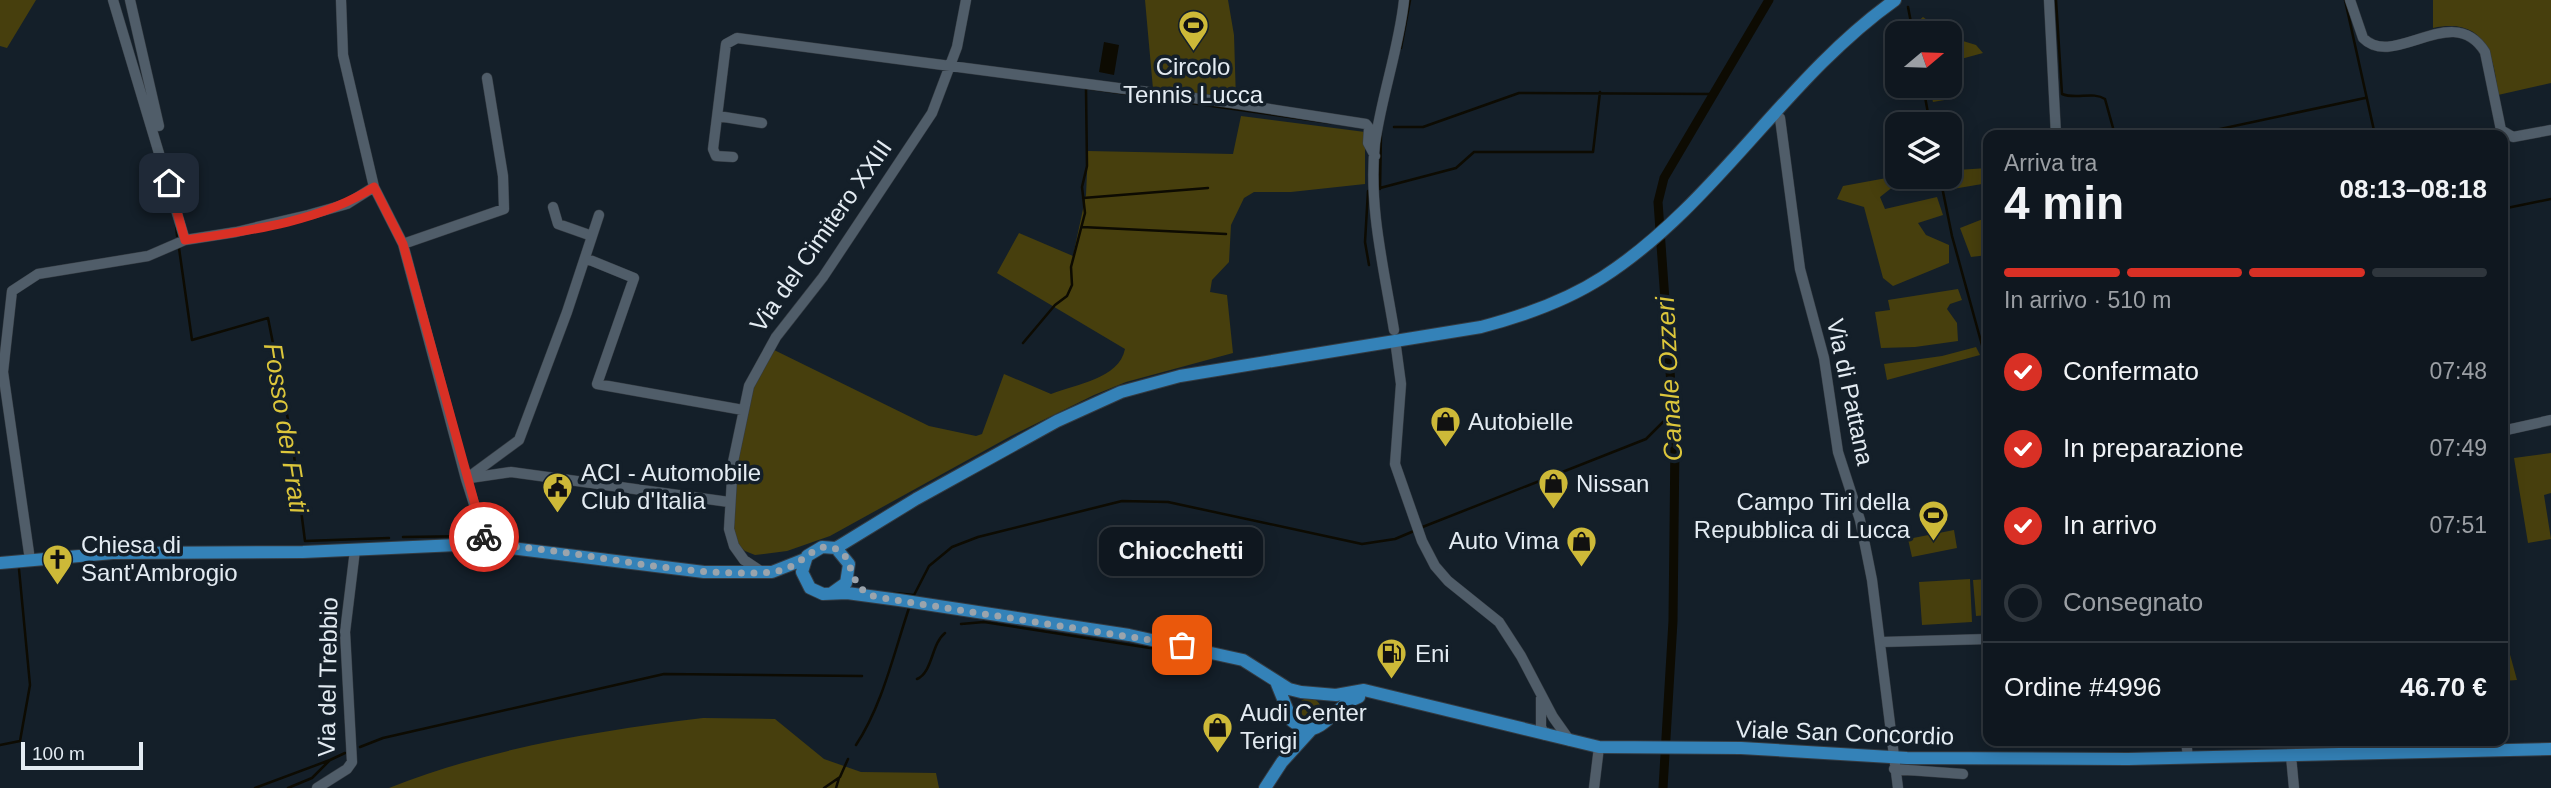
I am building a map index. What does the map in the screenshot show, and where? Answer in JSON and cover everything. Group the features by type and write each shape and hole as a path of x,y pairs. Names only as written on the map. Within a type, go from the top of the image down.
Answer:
{"main road":[{"path":"767,573 804,559 816,548 836,548 940,485 1057,421 1121,392 1180,376 1353,350 1498,323 1579,291 1633,256 1693,200 1844,41 1895,0"},
{"path":"832,593 842,588 857,544 871,528"},
{"path":"0,563 113,553 355,550 487,545 680,570 767,573 807,584 818,593 902,600 1182,645 1243,660 1289,689 1301,692 1336,695 1364,690 1383,696"},
{"path":"836,548 867,593 876,597"},
{"path":"804,559 802,572 807,584"},
{"path":"1273,678 1284,695 1291,717 1299,727 1311,730"},
{"path":"1282,762 1291,739 1292,700 1301,692"},
{"path":"1320,694 1327,703 1327,717"},
{"path":"1265,788 1282,762 1311,730 1320,727 1327,717 1350,700 1383,696"},
{"name":"Viale San Concordio","path":"1383,696 1599,747 1741,748 1894,763 2551,749"}],"street":[{"path":"113,0 185,240"},
{"path":"130,0 172,174 176,206"},
{"path":"341,0 343,55 374,187 403,244 466,479 487,545"},
{"name":"Via del Cimitero XXIII","path":"767,573 750,566 734,546 729,529 729,502 749,386 764,355 823,278 932,113 962,27 966,0"},
{"path":"1394,330 1377,223 1375,156 1385,87 1404,0"},
{"path":"2049,0 2056,130"},
{"path":"2350,0 2363,38 2375,45 2390,45 2450,31 2466,32 2479,42 2485,52 2501,130"},
{"path":"733,158 714,153 726,44 737,38 1232,103 1366,124 1369,128 1368,143 1375,156"},
{"path":"403,244 504,209 503,176 487,78"},
{"path":"718,116 762,123"},
{"name":"Via di Pattana","path":"1780,118 1800,269 1824,358 1839,452 1860,520 1882,642 1898,788"},
{"path":"2508,134 2512,137 2551,130"},
{"path":"0,294 12,291 38,274 148,256 185,240 236,232 347,204 374,187"},
{"path":"553,207 558,224 592,236"},
{"path":"466,479 519,440 599,215"},
{"path":"585,258 634,278 597,384 743,410"},
{"path":"12,291 3,372 30,560"},
{"path":"1396,347 1401,384 1394,445 1395,464 1422,541 1435,566 1448,581 1499,622 1553,717 1571,742"},
{"path":"2508,430 2551,421"},
{"path":"466,479 511,472 729,502"},
{"name":"Via del Trebbio","path":"317,788 347,769 352,762 345,632 355,550"},
{"path":"1882,642 1983,639"},
{"path":"1541,694 1545,735 1552,729 1553,717"},
{"path":"1518,728 1541,714"},
{"path":"2187,746 2188,758"},
{"path":"1594,788 1599,747"},
{"path":"2291,756 2294,788"},
{"path":"1894,763 1963,774"}],"shaded area":[{"path":"0,0 36,0 7,48 0,46"},
{"name":"Circolo Tennis Lucca","path":"1145,0 1228,0 1234,35 1236,100 1153,89"},
{"path":"2433,0 2551,0 2551,83 2498,95 2493,65 2483,42 2475,33 2464,28 2433,28"},
{"path":"1962,41 1976,45 1983,53 1962,59"},
{"path":"1104,42 1119,45 1114,75 1099,72"},
{"path":"1932,98 1956,98 1933,102"},
{"path":"1241,116 1365,132 1365,184 1291,192 1254,192 1244,198 1231,225 1229,262 1212,280 1210,292 1227,295 1233,353 1126,382 1094,395 1011,436 830,536 787,551 755,555 737,544 733,532 734,459 739,412 754,367 766,346 929,426 976,436 982,434 1004,374 1051,394 1106,374 1121,359 1125,349 997,273 1019,233 1073,256 1086,195 1088,151 1233,154"},
{"path":"1983,168 1983,184 1962,187 1962,170"},
{"path":"1885,178 1885,189 1890,189 1880,197 1885,209 1937,197 1943,215 1918,223 1926,235 1949,245 1949,263 1893,286 1883,278 1864,207 1837,199 1843,186"},
{"path":"1983,219 1983,256 1971,257 1960,228"},
{"path":"1958,289 1962,300 1950,304 1947,309 1957,323 1958,341 1881,348 1875,312 1890,310 1888,300"},
{"path":"1976,347 1980,355 1887,380 1884,364 1942,356"},
{"path":"2551,453 2551,493 2544,495 2551,539 2528,543 2514,458"},
{"name":"Campo Tiri della Repubblica di Lucca","path":"1954,530 1957,548 1912,557 1908,539"},
{"path":"1970,579 1972,622 1922,625 1919,582"},
{"path":"1983,579 1983,615 1976,616 1973,580"},
{"path":"2508,647 2517,680 2508,681"},
{"path":"1309,698 1318,701 1321,710 1318,719 1309,722 1300,719 1297,710 1300,701"},
{"path":"703,718 775,719 824,759 861,772 936,773 939,788 389,788 466,762 544,743"},
{"path":"2196,746 2243,746 2243,748"}],"waterway":[{"path":"1401,48 1410,0"},
{"name":"Canale Ozzeri","path":"1663,788 1673,621 1675,441 1658,202 1664,178 1769,0"},
{"path":"2056,0 2062,94 2105,99 2114,130"},
{"path":"2345,0 2374,130"},
{"path":"1908,7 1911,21"},
{"path":"1085,88 1331,123"},
{"path":"1023,343 1055,305 1067,296 1072,285 1071,267 1085,213 1082,187 1087,166 1086,89"},
{"path":"1380,188 1456,168 1474,152 1593,152 1600,92"},
{"path":"1394,127 1423,127 1519,93 1712,94"},
{"path":"1925,98 1928,112"},
{"path":"2215,130 2365,98"},
{"path":"1380,189 1381,133"},
{"path":"1083,198 1208,188"},
{"path":"1942,189 1952,236 1983,349"},
{"path":"1368,191 1365,242 1369,265"},
{"path":"2508,208 2551,199"},
{"name":"Fosso dei Frati","path":"176,225 177,236"},
{"path":"1082,227 1226,234"},
{"name":"Fosso dei Frati","path":"179,248 192,340 268,318 292,440 305,541 389,538"},
{"path":"1420,528 1646,439 1674,411"},
{"path":"912,599 929,566 952,547 978,537 1122,501 1168,502 1362,544 1395,539 1414,531"},
{"name":"Fosso dei Frati","path":"403,537 474,536"},
{"path":"0,745 20,741 30,685 19,569"},
{"name":"Fosso dei Frati","path":"894,593 914,595"},
{"path":"856,745 881,695 910,605"},
{"path":"961,624 984,622 1182,653"},
{"path":"917,679 926,670 940,638 945,633"},
{"path":"360,747 383,738 664,674 862,676"},
{"path":"288,788 312,778 330,760 345,753"},
{"path":"824,788 840,777 848,759"},
{"path":"255,788 330,760"},
{"path":"836,788 839,778"}],"way so far":[{"path":"484,537 487,545 704,572 772,572 794,566 816,548 826,546 842,552 857,584 876,597 1182,645"}],"place":[{"name":"Circolo Tennis Lucca","path":"1193,52"},
{"name":"Autobielle","path":"1445,449"},
{"name":"Nissan","path":"1553,511"},
{"name":"ACI - Automobile Club d'Italia","path":"558,514"},
{"name":"Campo Tiri della Repubblica di Lucca","path":"1933,543"},
{"name":"Auto Vima","path":"1582,568"},
{"name":"Chiesa di Sant'Ambrogio","path":"58,586"},
{"name":"Chiocchetti","path":"1182,645"},
{"name":"Eni","path":"1392,681"},
{"name":"Audi Center Terigi","path":"1217,754"}],"route":[{"path":"169,183 185,240 236,232 347,204 374,187 403,244 484,537"}]}
